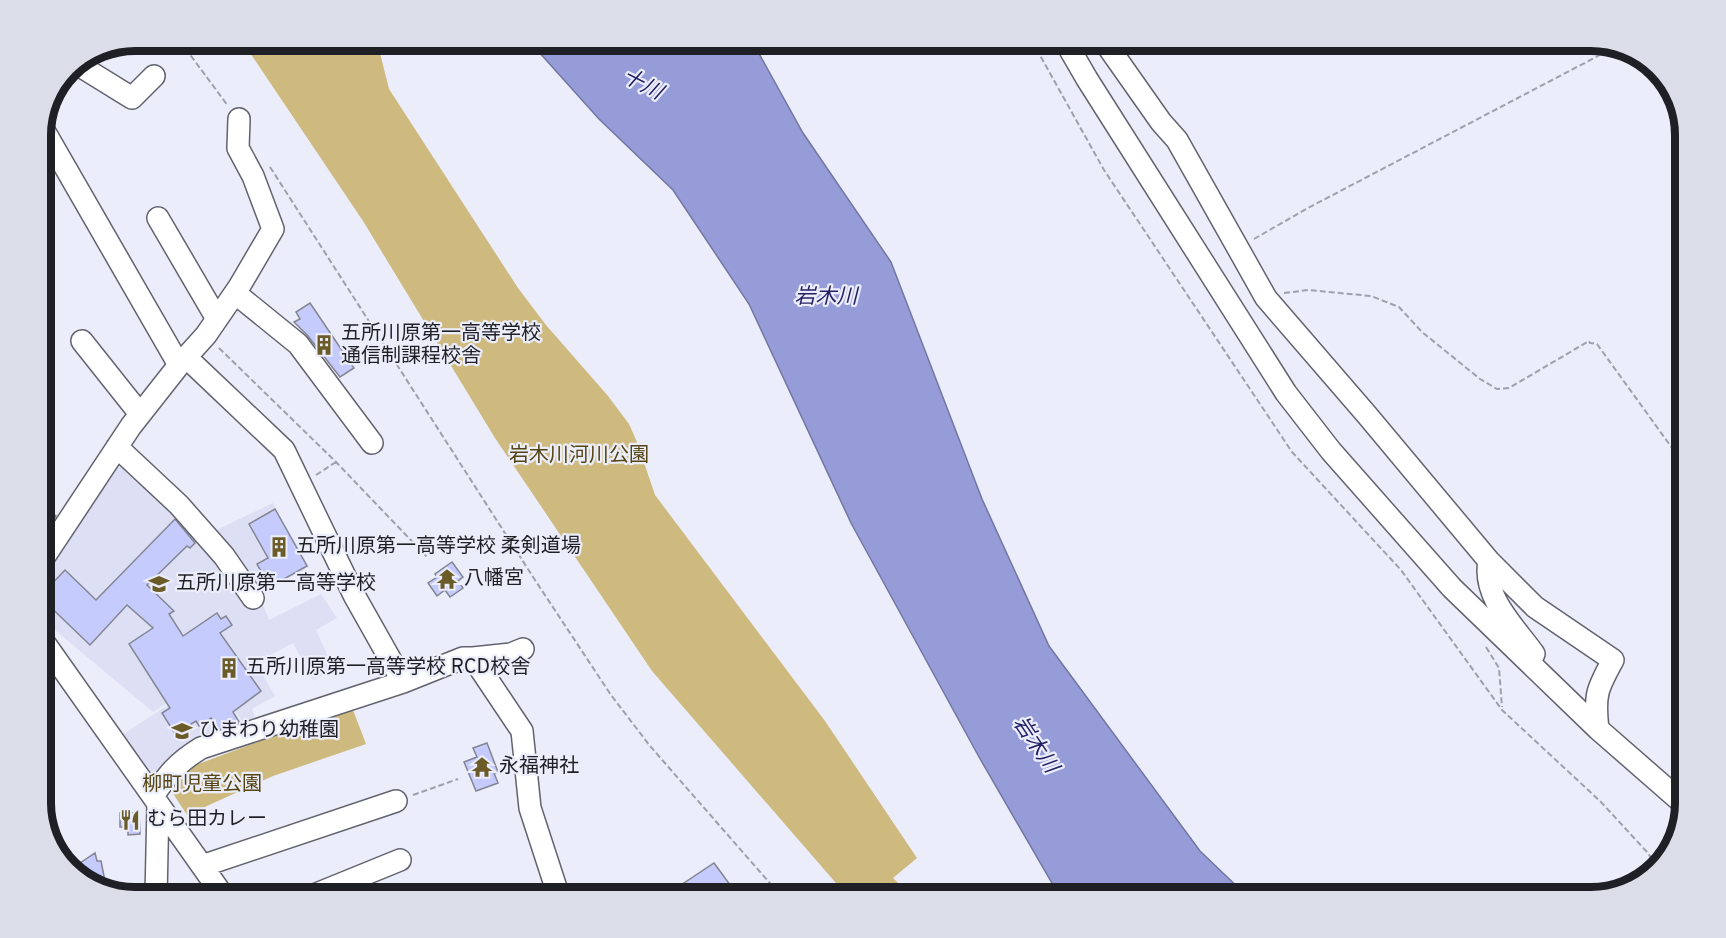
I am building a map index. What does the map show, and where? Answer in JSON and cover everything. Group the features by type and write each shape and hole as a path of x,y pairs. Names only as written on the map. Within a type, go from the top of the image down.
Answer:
{"street":[{"path":"1071,51 1286,393 1331,451 1452,588 1598,729 1675,796"},
{"path":"1112,51 1161,122 1177,140 1264,295 1489,561 1535,607 1612,660 1598,686 1595,708 1598,729"},
{"path":"84,68 132,98 154,76"},
{"path":"51,547 141,414 212,327 273,229 253,176 238,148 239,119"},
{"path":"51,141 183,361 284,450 354,595 403,682"},
{"path":"158,218 212,327"},
{"path":"235,293 298,344 372,443"},
{"path":"82,341 141,414"},
{"path":"117,447 179,505 224,556 253,598"},
{"path":"1489,561 1486,574 1495,600 1538,658 1543,676"},
{"path":"1522,637 1526,623 1535,607"},
{"path":"156,887 156,800 170,771 184,759 201,748 403,682 463,658 511,654 523,649"},
{"path":"51,652 217,887"},
{"path":"473,658 522,731 530,808 556,887"},
{"path":"202,866 396,801"},
{"path":"334,887 400,860"}],"path":[{"path":"188,51 239,119"},
{"path":"1238,249 1306,209 1605,52"},
{"path":"270,167 611,695 650,746 773,887"},
{"path":"1264,295 1308,290 1371,296 1381,300 1399,308 1422,332 1480,379 1497,389 1509,388 1589,341 1597,344 1607,354 1675,452"},
{"path":"212,327 427,557"},
{"path":"301,484 336,462"},
{"path":"1481,638 1499,668 1502,710"},
{"path":"396,801 458,779"}],"shaded area":[{"name":"五所川原第一高等学校","path":"120,452 210,533 273,503 309,567 259,594 269,620 321,594 337,618 316,630 334,670 313,680 293,643 256,663 275,696 252,709 257,722 245,726 211,674 153,712 51,627 51,559"},
{"name":"ひまわり幼稚園","path":"211,677 244,727 154,780 122,735"}],"green space":[{"name":"岩木川河川公園","path":"249,51 380,51 389,89 518,288 629,424 655,495 825,721 917,858 893,878 902,887 839,887 652,671 495,438 363,221"},
{"name":"柳町児童公園","path":"353,710 366,744 273,776 187,815 170,789 179,777 193,766"}],"water":[{"name":"岩木川","path":"538,51 758,51 803,133 891,262 982,499 1049,646 1200,851 1238,887 1054,887 979,757 851,523 749,304 673,190 599,119"}],"building":[{"name":"五所川原第一高等学校 通信制課程校舎","path":"310,303 354,368 340,377 294,322 300,319 296,312"},
{"name":"五所川原第一高等学校 柔剣道場","path":"275,509 307,566 270,587 257,564 268,558 249,524"},
{"path":"51,513 56,516 51,524"},
{"path":"175,519 195,543 190,548 187,546 147,585 174,611 169,614 183,636 217,613 221,619 226,616 232,625 220,633 261,691 233,712 238,723 219,729 211,718 199,726 196,721 175,734 162,713 170,708 129,644 153,628 127,605 90,645 51,608 51,585 65,570 96,600"},
{"name":"八幡宮","path":"452,562 463,577 458,581 463,588 450,597 445,590 437,596 428,583 437,577 435,574"},
{"name":"永福神社","path":"487,743 498,772 494,773 498,783 476,791 464,762 477,757 473,748"},
{"name":"むら田カレー","path":"120,813 139,813 140,834 128,835 128,827 120,827"},
{"path":"95,853 97,861 101,861 105,882 88,873 78,865"},
{"path":"714,863 732,887 678,887"}],"place":[{"name":"五所川原第一高等学校 通信制課程校舎","path":"324,345"},
{"name":"五所川原第一高等学校 柔剣道場","path":"279,547"},
{"name":"八幡宮","path":"447,579"},
{"name":"五所川原第一高等学校","path":"159,584"},
{"name":"五所川原第一高等学校 RCD校舎","path":"229,668"},
{"name":"ひまわり幼稚園","path":"182,731"},
{"name":"永福神社","path":"482,767"},
{"name":"むら田カレー","path":"130,820"}],"water label":[{"name":"十川","path":"642,85"}]}
